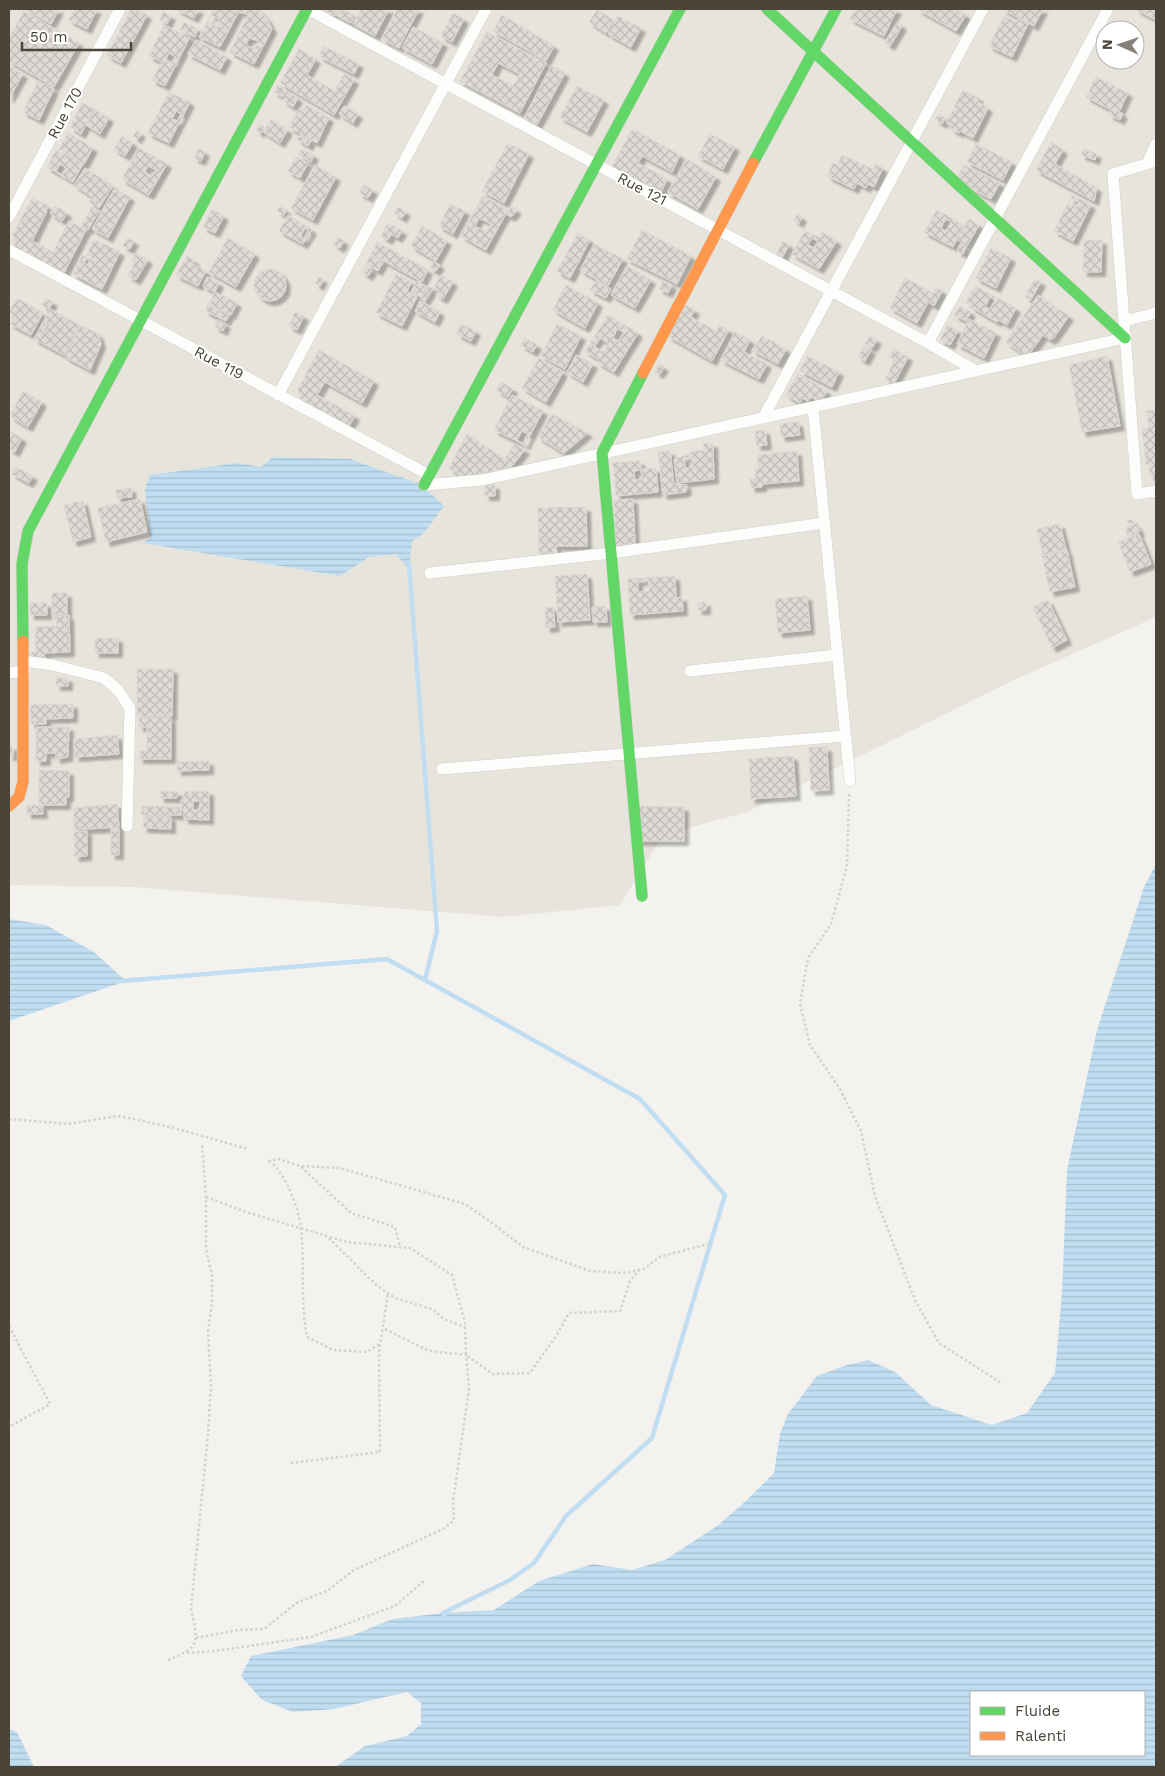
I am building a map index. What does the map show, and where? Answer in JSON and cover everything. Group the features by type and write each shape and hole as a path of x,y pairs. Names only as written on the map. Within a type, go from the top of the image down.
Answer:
{"street":[{"name":"Rue 170","path":"9,217 120,9"},
{"path":"9,806 19,797 23,782 24,666 22,564 28,531 307,9"},
{"name":"Rue 121","path":"307,9 928,343 976,371"},
{"path":"278,395 486,9"},
{"path":"680,9 426,480 482,480 1125,338"},
{"path":"767,9 1125,338"},
{"path":"642,896 602,453 717,230 836,9"},
{"path":"763,418 983,9"},
{"path":"928,343 1108,9"},
{"path":"1156,144 1151,162 1113,174 1137,494 1156,491"},
{"name":"Rue 119","path":"9,250 278,395 426,480"},
{"path":"1124,321 1156,313"},
{"path":"813,407 850,781"},
{"path":"430,573 611,553 824,523"},
{"path":"690,671 837,655"},
{"path":"9,672 24,666 53,665 104,678 118,690 130,708 127,826"},
{"path":"442,768 845,736"}],"path":[{"path":"850,781 847,866 831,924 808,958 800,1004 810,1045 840,1089 861,1131 876,1196 914,1300 939,1343 1001,1383"},
{"path":"9,1119 68,1124 118,1116 171,1127 248,1149"},
{"path":"168,1660 193,1648 196,1638 190,1608 208,1434 211,1384 208,1331 212,1303 212,1275 206,1249 206,1197 202,1145"},
{"path":"381,1343 367,1352 333,1350 308,1337 304,1320 301,1228 288,1185 277,1167 268,1161 279,1159 300,1166 340,1168 465,1204 523,1247 590,1271 624,1273 639,1270 659,1257 708,1244"},
{"path":"300,1166 351,1213 395,1227 400,1247"},
{"path":"196,1638 238,1630 264,1630 298,1602 327,1591 354,1570 444,1528 454,1520 453,1502 469,1388 465,1327 452,1275 410,1248 348,1242 206,1197"},
{"path":"328,1236 352,1263 388,1294 395,1298 432,1309 444,1319 465,1327"},
{"path":"383,1328 429,1351 466,1355 493,1374 530,1373 569,1313 620,1311 630,1281 639,1270"},
{"path":"291,1463 380,1452 379,1393 381,1343 388,1294"},
{"path":"9,1326 50,1404 9,1427"},
{"path":"186,1653 215,1651 311,1637 395,1606 424,1581"}],"shaded area":[{"path":"9,9 1156,9 1156,617 1016,679 747,812 663,835 620,905 503,917 133,887 9,885"}],"water":[{"path":"273,457 350,459 420,484 444,506 424,533 412,541 409,569 396,554 369,557 340,576 143,543 150,538 145,489 150,475 238,463 261,467"},
{"path":"1156,864 1156,1767 335,1767 365,1746 407,1736 421,1724 421,1703 407,1692 334,1709 293,1712 262,1700 241,1676 251,1656 353,1635 393,1619 443,1613 494,1610 539,1581 593,1564 632,1570 665,1560 717,1526 774,1473 780,1434 788,1414 817,1376 847,1365 868,1360 895,1372 931,1405 992,1425 1027,1413 1055,1373 1062,1292 1067,1170 1097,1030 1144,887"},
{"path":"9,919 46,925 94,952 126,981 9,1021"},
{"path":"9,1729 17,1732 34,1767 9,1767"}],"building":[{"path":"27,9 59,9 51,24"},
{"path":"75,9 97,9 87,29 69,20"},
{"path":"131,9 136,9 147,15 121,63 107,55"},
{"path":"176,9 199,9 194,18"},
{"path":"214,9 258,9 267,19 272,29 254,64 230,52 248,15 239,11 220,47 199,37 207,22 217,27 220,20 211,15","holes":["249,38 258,41 255,49 246,45"]},
{"path":"326,9 339,9 335,16 327,12"},
{"path":"341,9 355,15 351,23 337,16"},
{"path":"361,9 389,9 375,36 353,24"},
{"path":"397,9 419,9 399,48 382,39"},
{"path":"855,9 897,9 884,36 850,19"},
{"path":"917,9 959,9 966,15 956,31"},
{"path":"1002,9 1043,9 1034,26"},
{"path":"1135,9 1156,9 1156,20"},
{"path":"597,10 614,20 606,33 589,22"},
{"path":"24,11 79,43 54,87 9,61 9,38"},
{"path":"163,12 171,16 167,24 160,20"},
{"path":"453,13 464,19 452,42 441,36"},
{"path":"502,15 554,46 546,61 493,31"},
{"path":"618,16 641,28 631,47 608,34"},
{"path":"1004,16 1016,22 1017,19 1028,24 1012,57 989,46"},
{"path":"184,22 198,29 195,37 180,30"},
{"path":"897,22 902,26 890,46 885,42"},
{"path":"164,25 190,37 165,86 152,80 162,62 149,56","holes":["169,53 175,57 172,63 166,59"]},
{"path":"413,27 443,43 432,64 402,48"},
{"path":"487,32 546,63 520,113 460,81","holes":["498,63 520,74 513,86 492,75"]},
{"path":"196,40 227,57 220,70 188,54"},
{"path":"324,46 338,54 333,64 319,56"},
{"path":"299,49 316,59 307,75 335,91 344,74 354,80 334,115 280,83"},
{"path":"340,54 359,64 354,74 334,64"},
{"path":"9,66 23,74 9,99"},
{"path":"551,66 565,73 537,125 524,118"},
{"path":"1096,77 1128,93 1119,112 1123,114 1120,120 1109,115 1111,110 1086,97"},
{"path":"38,81 54,89 39,120 23,112"},
{"path":"278,84 287,90 283,97 274,92"},
{"path":"577,86 604,100 587,132 560,117"},
{"path":"963,90 979,98 977,101 988,108 973,138 960,131 959,133 951,129 952,126 946,123"},
{"path":"169,92 190,102 169,143 148,133","holes":["176,111 181,114 177,121 172,119"]},
{"path":"288,92 298,98 293,107 283,101"},
{"path":"82,103 94,109 81,134 70,127"},
{"path":"306,105 329,118 317,143 289,127 299,109 302,111"},
{"path":"344,106 358,114 353,123 339,114"},
{"path":"96,110 109,118 100,134 86,125"},
{"path":"939,114 946,118 942,124 935,119"},
{"path":"271,119 288,130 280,143 263,132"},
{"path":"260,124 264,127 260,133 256,130"},
{"path":"632,129 680,155 672,172 642,156 638,163 667,179 661,193 612,167"},
{"path":"137,131 141,133 137,139 133,136"},
{"path":"68,133 93,148 84,164 59,149"},
{"path":"710,134 735,147 723,169 698,156"},
{"path":"300,135 311,141 308,146 297,139"},
{"path":"122,136 133,143 125,156 114,149"},
{"path":"1051,142 1063,150 1055,164 1097,188 1094,201 1036,170"},
{"path":"508,143 529,154 504,203 482,191"},
{"path":"976,144 1012,162 1003,180 967,162"},
{"path":"139,148 167,164 149,195 122,179","holes":["148,166 156,170 152,176 145,172"]},
{"path":"199,149 205,152 201,161 194,158"},
{"path":"302,149 314,155 311,162 299,155"},
{"path":"1083,149 1097,154 1095,160 1081,155"},
{"path":"56,150 83,164 73,182 47,167","holes":["60,164 66,168 62,175 56,171"]},
{"path":"842,155 873,169 876,164 883,168 874,187 868,184 866,188 857,183 854,189 827,176 833,163 837,165"},
{"path":"296,157 308,163 300,178 288,171"},
{"path":"687,159 716,177 698,209 668,192"},
{"path":"315,165 336,177 313,220 291,208"},
{"path":"964,165 1000,183 991,199 955,181"},
{"path":"85,168 113,186 99,208 89,202 92,197 74,185"},
{"path":"364,185 373,190 368,198 359,193"},
{"path":"114,189 130,197 108,238 92,229"},
{"path":"1072,195 1091,205 1073,241 1054,231 1068,203","holes":["1071,198 1079,202 1077,207 1068,203"]},
{"path":"483,196 508,210 486,250 461,236","holes":["479,218 491,224 487,232 475,226"]},
{"path":"32,198 48,206 32,241 53,252 69,221 86,230 63,275 15,249 13,234"},
{"path":"450,204 465,211 453,234 439,226"},
{"path":"55,206 67,213 62,221 50,213"},
{"path":"280,206 286,210 284,215 277,211"},
{"path":"92,207 99,211 88,230 81,226"},
{"path":"398,207 406,212 402,218 394,213"},
{"path":"512,207 517,210 511,217 506,214"},
{"path":"212,209 224,216 215,233 203,227"},
{"path":"937,210 964,225 953,247 924,232","holes":["946,219 951,222 946,231 941,228"]},
{"path":"797,214 802,217 799,223 794,220"},
{"path":"288,215 312,230 303,244 279,231","holes":["305,228 308,230 304,238 301,236"]},
{"path":"969,219 979,225 967,246 957,240"},
{"path":"388,223 402,231 398,238 384,230"},
{"path":"422,226 447,241 436,261 411,246"},
{"path":"642,230 691,256 677,284 627,259"},
{"path":"384,231 391,235 388,240 381,236"},
{"path":"805,231 819,237 822,232 837,241 819,269 792,254"},
{"path":"578,233 590,240 570,278 557,271"},
{"path":"337,237 344,241 340,248 333,244"},
{"path":"127,238 134,241 130,249 123,246"},
{"path":"228,238 255,254 236,287 209,272"},
{"path":"812,238 818,241 814,248 808,245"},
{"path":"94,239 120,252 102,289 73,274 82,255 86,257","holes":["88,255 92,257 87,265 83,263"]},
{"path":"1084,240 1102,240 1101,272 1083,272"},
{"path":"783,241 789,245 782,258 776,255"},
{"path":"377,242 428,270 422,282 371,254"},
{"path":"594,244 623,259 608,286 580,270"},
{"path":"960,244 966,247 963,254 957,251"},
{"path":"991,248 1011,258 996,288 976,278"},
{"path":"136,253 148,260 136,280 128,276 135,262 132,260"},
{"path":"370,255 383,262 378,271 366,265"},
{"path":"187,256 195,261 193,264 206,271 198,286 176,275"},
{"path":"433,261 440,265 436,271 430,268"},
{"path":"365,266 372,270 368,276 362,272"},
{"path":"627,266 651,280 635,308 611,295"},
{"path":"270,269 282,273 286,285 282,297 270,301 258,297 254,285 258,273"},
{"path":"396,274 412,282 407,291 417,297 402,326 376,313"},
{"path":"441,275 453,282 443,299 436,295 439,291 434,288"},
{"path":"207,277 219,283 215,292 203,286"},
{"path":"319,277 323,279 319,286 315,283"},
{"path":"905,278 933,293 936,287 942,291 934,306 928,302 917,323 890,308"},
{"path":"1035,279 1041,282 1031,300 1025,297"},
{"path":"417,281 426,286 421,297 411,292"},
{"path":"596,281 611,289 606,298 590,290"},
{"path":"663,281 672,285 668,293 659,289"},
{"path":"566,285 598,303 585,328 553,310"},
{"path":"428,286 433,288 425,301 421,299"},
{"path":"975,286 1016,308 1007,325 998,320 997,322 966,302","holes":["990,297 995,300 990,309 985,307"]},
{"path":"215,292 237,303 231,315 209,304"},
{"path":"1038,295 1069,316 1053,339 1051,338 1050,340 1043,335 1027,357 1006,342"},
{"path":"17,298 43,313 31,335 9,323 11,323 15,316 10,313 9,316 9,312"},
{"path":"46,298 53,302 49,309 42,305"},
{"path":"420,301 440,312 435,322 415,311"},
{"path":"208,304 229,315 226,321 205,311"},
{"path":"685,305 695,310 691,317 716,331 719,325 729,330 712,361 668,336"},
{"path":"960,306 971,312 966,321 954,315"},
{"path":"50,309 80,325 64,355 34,339","holes":["44,322 50,325 46,332 41,330"]},
{"path":"295,312 304,316 297,330 289,326"},
{"path":"608,315 638,333 614,372 597,362 599,360 585,351","holes":["617,329 624,332 619,341 613,338","600,338 609,344 603,352 594,346"]},
{"path":"969,319 996,333 984,358 957,344"},
{"path":"218,320 226,324 223,331 215,327"},
{"path":"461,324 476,331 471,341 457,334"},
{"path":"557,324 581,336 565,369 541,356"},
{"path":"81,325 98,334 101,344 90,370 65,357"},
{"path":"948,325 958,331 950,345 940,340"},
{"path":"735,332 750,340 744,352 767,364 759,379 721,360"},
{"path":"762,336 786,349 778,364 752,350"},
{"path":"870,336 877,340 872,348 865,344"},
{"path":"525,338 537,345 533,352 521,345"},
{"path":"864,346 871,350 865,361 858,357"},
{"path":"894,349 908,357 894,384 885,379 895,360 889,357"},
{"path":"319,350 374,381 362,403 325,382 317,395 355,416 349,426 301,400 298,389"},
{"path":"576,355 593,364 583,382 567,372"},
{"path":"807,356 839,372 832,387 800,371"},
{"path":"1107,356 1120,426 1082,432 1069,365"},
{"path":"539,358 563,372 546,402 522,388"},
{"path":"659,364 664,367 659,374 655,372"},
{"path":"798,374 827,391 821,402 811,397 808,401 802,398 800,403 786,395"},
{"path":"501,382 513,389 508,397 497,390"},
{"path":"23,391 42,402 28,427 10,416"},
{"path":"512,395 543,411 525,445 494,430","holes":["522,431 528,434 523,444 517,440"]},
{"path":"1156,410 1156,475 1150,476 1149,465 1146,465 1142,429 1149,428 1147,411"},
{"path":"552,414 588,433 564,453 538,437"},
{"path":"798,422 800,435 781,437 780,424"},
{"path":"765,430 767,445 757,446 755,431"},
{"path":"9,431 22,438 15,452 9,449"},
{"path":"467,434 504,459 515,444 525,450 511,467 464,478 449,468"},
{"path":"713,443 714,479 677,483 674,459 690,454 690,452 704,450 703,444","holes":["692,457 693,467 685,468 684,458"]},
{"path":"670,451 674,484 687,485 686,492 663,495 658,452"},
{"path":"797,451 799,481 762,484 762,487 751,488 750,479 756,479 755,469 759,469 757,455"},
{"path":"640,461 641,469 656,468 658,492 616,496 613,463","holes":["641,470 642,479 635,480 634,471"]},
{"path":"15,467 33,476 29,483 12,474"},
{"path":"485,485 495,485 495,496 485,496"},
{"path":"131,488 132,497 117,498 116,490"},
{"path":"140,499 147,532 106,542 98,508"},
{"path":"633,499 635,544 615,545 614,500"},
{"path":"83,501 91,537 73,542 64,505"},
{"path":"586,507 587,546 556,546 557,553 539,553 538,508"},
{"path":"1132,519 1134,523 1129,525 1127,521"},
{"path":"1060,524 1066,549 1043,555 1037,529"},
{"path":"1136,524 1140,532 1128,537 1125,528"},
{"path":"1139,534 1151,564 1130,572 1118,542"},
{"path":"1067,550 1075,587 1050,592 1042,556"},
{"path":"587,574 590,620 558,622 555,576"},
{"path":"675,576 676,598 682,597 683,611 630,615 628,579","holes":["649,580 649,591 638,592 638,581"]},
{"path":"52,593 67,593 67,614 52,615"},
{"path":"807,596 810,630 778,633 775,599"},
{"path":"1048,600 1067,640 1052,648 1033,607"},
{"path":"706,602 706,610 698,610 698,603"},
{"path":"30,603 47,603 47,615 30,615"},
{"path":"606,606 607,622 593,622 592,607"},
{"path":"553,607 555,627 546,628 545,608"},
{"path":"69,615 70,652 44,653 45,659 30,659 30,652 36,652 35,627 57,626 57,616"},
{"path":"95,638 118,638 118,653 95,653"},
{"path":"137,669 173,669 172,716 137,716"},
{"path":"56,678 68,678 68,686 56,686"},
{"path":"73,704 73,718 46,719 46,724 31,724 30,705"},
{"path":"139,718 171,718 171,759 139,759 139,751 147,751 147,727 139,727"},
{"path":"36,727 69,727 68,757 56,759 56,753 46,753 46,761 36,761"},
{"path":"117,735 119,754 75,757 74,739"},
{"path":"12,746 13,756 9,756 9,747"},
{"path":"809,747 827,747 829,790 811,791"},
{"path":"793,756 796,796 751,799 749,759"},
{"path":"209,761 209,770 177,771 177,762"},
{"path":"39,770 69,771 69,797 66,797 66,805 39,805"},
{"path":"160,791 178,792 177,798 160,798"},
{"path":"209,791 209,820 184,819 184,809 181,809 181,800 184,800 184,792","holes":["193,801 200,801 200,810 193,810"]},
{"path":"117,804 119,827 74,830 74,808"},
{"path":"27,805 42,805 43,814 27,814"},
{"path":"142,806 179,807 182,815 141,815"},
{"path":"636,806 684,807 684,841 635,841"},
{"path":"144,817 171,817 171,829 143,828"},
{"path":"111,828 119,828 119,855 111,855"},
{"path":"87,831 87,856 75,857 74,832"}],"waterway":[{"path":"409,564 437,931 425,980"},
{"path":"121,981 387,959 640,1099 725,1195 652,1438 566,1516 534,1563 510,1580 443,1613 445,1617"}],"traffic: fast":[{"path":"23,641 22,564 28,531 307,9"},
{"path":"424,485 680,9"},
{"path":"767,9 1125,338"},
{"path":"753,163 836,9"},
{"path":"642,896 602,453 643,373"}],"traffic: slow":[{"path":"643,373 753,163"},
{"path":"9,806 19,797 23,782 23,641"}]}
